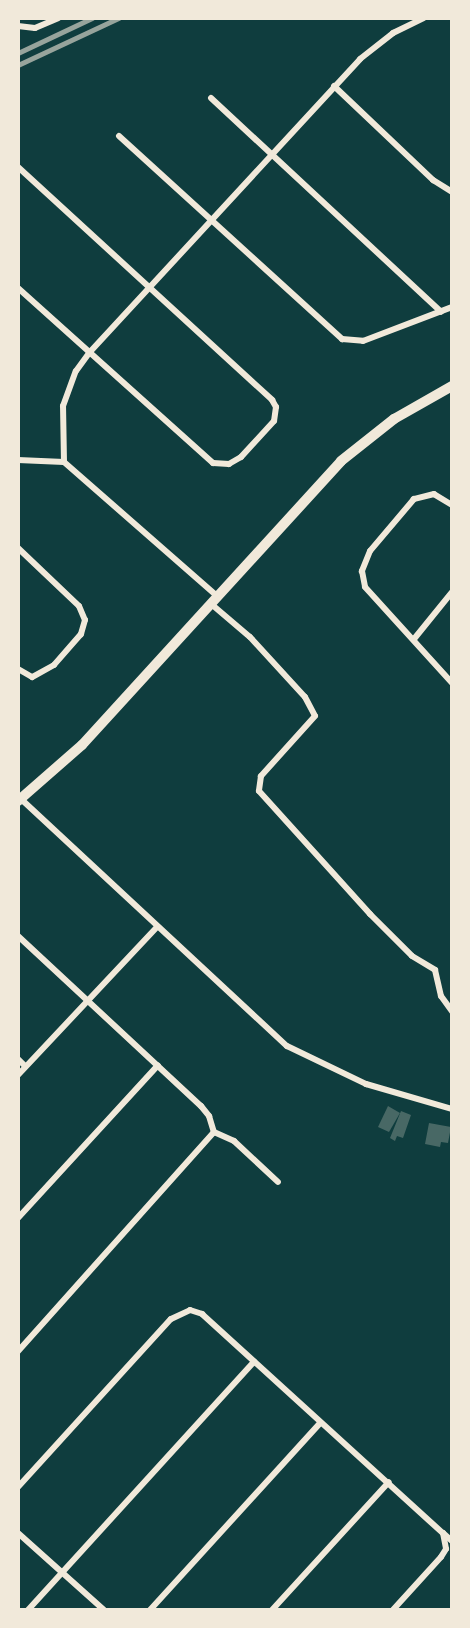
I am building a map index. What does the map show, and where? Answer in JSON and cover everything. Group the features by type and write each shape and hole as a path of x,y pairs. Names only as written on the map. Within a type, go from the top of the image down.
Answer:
{"street":[{"path":"18,26 35,28 58,18"},
{"path":"64,462 63,406 76,371 90,353 213,222 334,86 376,45 424,18"},
{"path":"334,86 433,180 452,192"},
{"path":"211,98 441,312"},
{"path":"119,136 342,339 363,341 452,307"},
{"path":"18,167 272,400 276,414 262,436 229,464 213,463 18,288"},
{"path":"452,386 394,418 341,461 82,745 20,800 156,928 287,1046 366,1084 452,1109"},
{"path":"18,460 64,462 214,600 305,697 315,716 261,776 257,784 259,791 370,914 412,956 435,970 441,996 452,1011"},
{"path":"452,505 434,494 414,499 396,516 362,566 365,587 452,683"},
{"path":"18,548 80,606 85,621 81,634 54,665 32,677 18,669"},
{"path":"414,639 452,592"},
{"path":"18,1075 156,928"},
{"path":"18,936 158,1065 209,1116 213,1132"},
{"path":"18,1059 25,1066"},
{"path":"18,1218 158,1065"},
{"path":"213,1132 234,1141 278,1182"},
{"path":"18,1351 213,1132"},
{"path":"18,1487 179,1313 190,1310 201,1314 452,1541"},
{"path":"28,1610 254,1362"},
{"path":"150,1610 320,1423"},
{"path":"272,1610 389,1482"},
{"path":"18,1533 104,1610"},
{"path":"393,1610 441,1557 446,1549 443,1533"}],"building":[{"path":"388,1106 400,1113 389,1132 378,1127"},
{"path":"401,1111 411,1115 403,1138 397,1136 395,1141 390,1138"},
{"path":"429,1123 451,1127 448,1143 441,1142 440,1147 425,1144"}],"railway":[{"path":"18,53 92,18"},
{"path":"18,65 119,18"}]}
